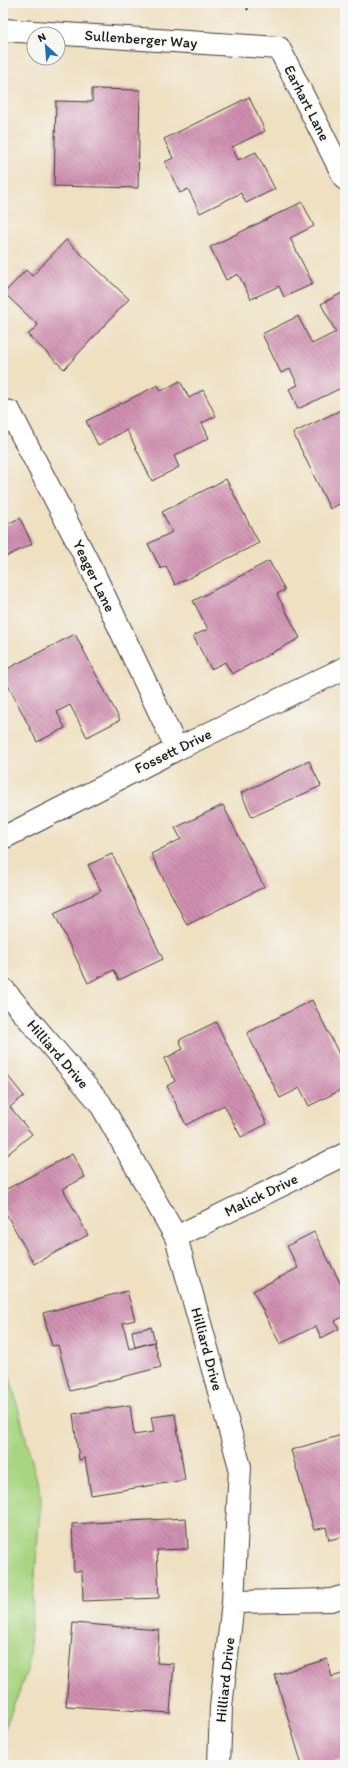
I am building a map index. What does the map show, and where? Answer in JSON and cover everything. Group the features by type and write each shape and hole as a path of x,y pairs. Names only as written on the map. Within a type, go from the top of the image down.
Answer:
{"street":[{"name":"Sullenberger Way","path":"3,30 279,48"},
{"name":"Earhart Lane","path":"279,48 345,179"},
{"name":"Yeager Lane","path":"3,411 10,412 90,565 177,749"},
{"name":"Fossett Drive","path":"3,838 177,749 345,668"},
{"name":"Hilliard Drive","path":"3,989 100,1103 176,1237 240,1467 233,1602 221,1707 219,1765"},
{"name":"Malick Drive","path":"176,1237 345,1154"},
{"path":"233,1602 331,1600 345,1596"}],"path":[{"path":"244,3 248,10"}],"green space":[{"path":"3,1350 41,1496 28,1668 3,1733"}],"building":[{"path":"92,89 140,90 138,188 54,186 56,101 92,102"},
{"path":"249,97 265,131 232,147 238,160 256,152 275,189 246,203 241,193 200,213 188,189 180,193 165,162 173,158 164,139"},
{"path":"302,202 314,226 290,238 313,284 284,297 279,286 251,299 238,274 226,280 210,247"},
{"path":"66,240 129,299 64,369 28,335 38,325 4,293 26,270 32,276"},
{"path":"342,293 345,298 345,386 298,409 289,389 298,385 290,369 281,373 262,334 298,316 312,344 336,332 321,304"},
{"path":"180,381 189,398 203,390 216,416 202,423 209,438 174,456 179,467 152,481 127,430 98,445 86,421 158,385 161,391"},
{"path":"345,408 345,501 330,509 293,433"},
{"path":"226,479 259,543 175,585 166,566 161,569 148,544 172,532 162,512"},
{"path":"20,518 32,544 3,558 3,526"},
{"path":"269,561 285,590 277,594 300,638 232,674 225,662 211,669 193,636 208,629 193,601"},
{"path":"75,634 120,720 87,737 70,705 57,712 65,728 37,742 3,675 3,671"},
{"path":"309,761 321,786 252,817 241,793"},
{"path":"223,805 264,887 187,925 151,854 181,839 175,828"},
{"path":"112,854 163,959 119,980 114,970 88,983 54,913 101,891 88,865"},
{"path":"312,1000 345,1066 345,1088 309,1106 300,1088 280,1098 247,1033"},
{"path":"216,1022 267,1124 241,1137 224,1105 186,1125 167,1086 175,1081 164,1059 183,1049 179,1040"},
{"path":"3,1070 24,1096 10,1107 32,1134 3,1158"},
{"path":"72,1154 85,1177 63,1189 88,1235 34,1264 3,1208 3,1191"},
{"path":"314,1232 345,1292 345,1316 335,1321 339,1329 321,1338 316,1326 280,1344 253,1291 298,1268 287,1246"},
{"path":"127,1291 135,1320 123,1323 129,1349 154,1342 161,1367 70,1391 58,1345 52,1346 43,1313"},
{"path":"151,1327 155,1342 135,1347 132,1331"},
{"path":"130,1405 134,1435 154,1432 151,1417 175,1414 185,1480 91,1495 85,1458 79,1460 73,1414"},
{"path":"345,1434 345,1536 329,1540 326,1527 314,1530 291,1450"},
{"path":"186,1518 188,1549 157,1550 159,1598 83,1601 82,1571 74,1571 72,1524"},
{"path":"73,1623 159,1630 157,1663 174,1664 170,1713 66,1706"},
{"path":"327,1659 332,1677 345,1673 345,1759 324,1765 302,1765 275,1675"}]}
